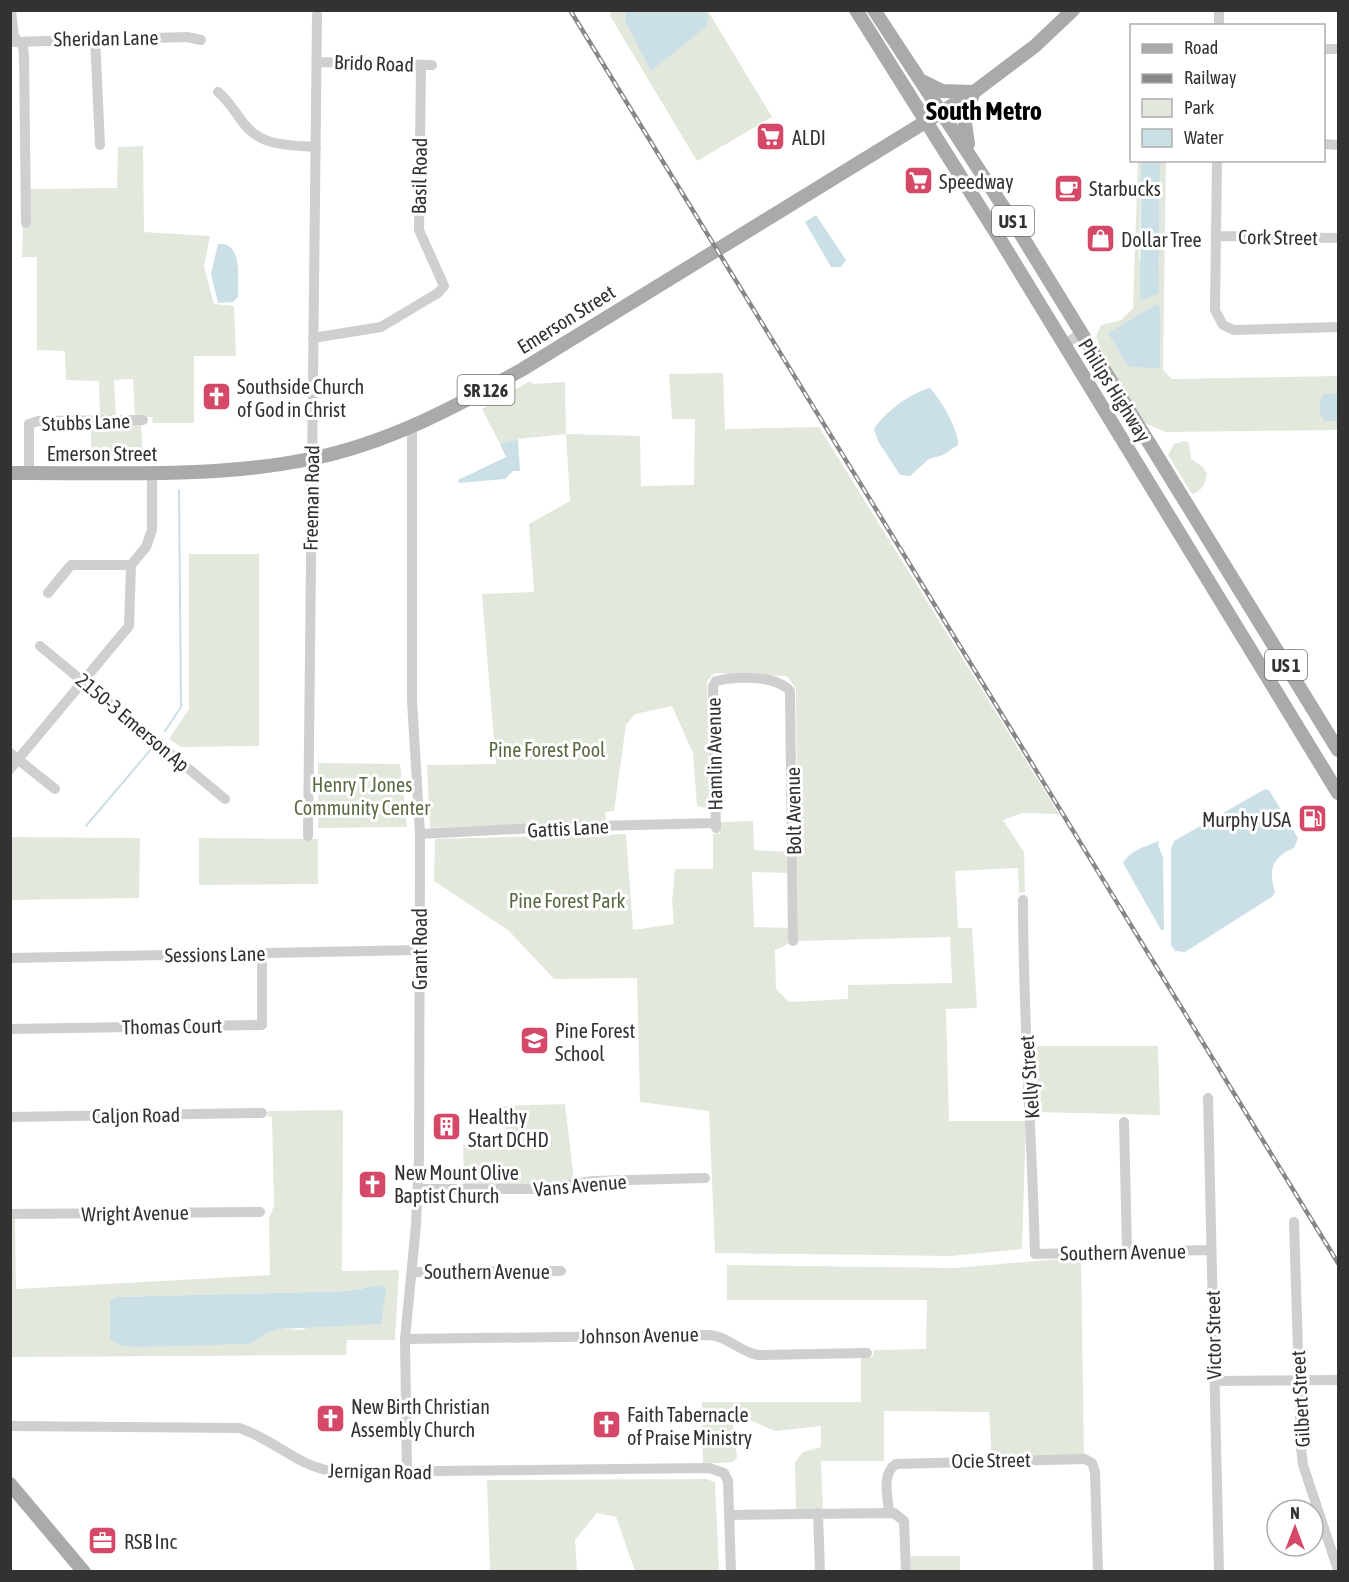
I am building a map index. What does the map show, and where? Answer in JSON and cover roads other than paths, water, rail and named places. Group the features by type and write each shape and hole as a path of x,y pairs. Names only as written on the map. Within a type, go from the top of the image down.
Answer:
{"main road":[{"name":"Philips Highway","path":"856,10 1170,516 1338,793"},
{"name":"Philips Highway","path":"874,10 970,154 1083,332 1338,750"},
{"name":"Emerson Street","path":"10,473 226,471 312,459 412,426 459,405 523,369 974,92 1027,52 1073,10"},
{"path":"922,81 942,91 974,92 967,106 964,120 970,154"},
{"path":"10,1484 84,1572"}],"street":[{"path":"11,10 14,42 23,46 24,57 26,223"},
{"name":"Freeman Road","path":"308,836 317,15"},
{"name":"Sheridan Lane","path":"14,42 187,37 201,40"},
{"path":"95,38 100,145"},
{"name":"Brido Road","path":"316,62 426,65"},
{"name":"Basil Road","path":"313,339 381,327 438,293 444,286 444,281 422,242 419,230 426,65"},
{"path":"218,92 228,100 258,138 274,144 316,147"},
{"path":"1217,162 1215,310 1220,321 1234,330 1338,327"},
{"name":"Cork Street","path":"1217,236 1338,238"},
{"path":"1064,345 1083,332"},
{"name":"Stubbs Lane","path":"29,473 29,424 38,421 143,420"},
{"name":"Grant Road","path":"407,1472 405,1339 418,1189 420,834 412,701 412,426"},
{"path":"10,769 15,756 83,682 131,622 131,565 149,540 152,473"},
{"path":"1170,516 1188,504"},
{"path":"48,592 71,565 131,565"},
{"path":"1239,629 1257,616"},
{"name":"2150-3 Emerson Ap","path":"40,646 225,799"},
{"name":"Hamlin Avenue","path":"716,825 713,686 716,681 724,679 765,680 784,684"},
{"name":"Bolt Avenue","path":"784,684 790,691 793,941"},
{"path":"1306,739 1325,728"},
{"path":"15,756 55,789"},
{"name":"Gattis Lane","path":"420,834 555,827 716,825"},
{"name":"Kelly Street","path":"1023,900 1023,1005 1032,1121 1035,1254"},
{"name":"Sessions Lane","path":"10,958 419,950"},
{"name":"Thomas Court","path":"10,1029 262,1025 262,953"},
{"name":"Victor Street","path":"1208,1098 1219,1572"},
{"name":"Caljon Road","path":"10,1117 262,1113"},
{"path":"1124,1122 1127,1251"},
{"name":"Vans Avenue","path":"418,1189 543,1189 592,1181 705,1178"},
{"name":"Wright Avenue","path":"10,1214 260,1212"},
{"name":"Gilbert Street","path":"1294,1222 1298,1381 1303,1465 1338,1570"},
{"name":"Southern Avenue","path":"1035,1254 1211,1250"},
{"name":"Southern Avenue","path":"412,1272 561,1271"},
{"name":"Johnson Avenue","path":"405,1339 710,1335 722,1336 744,1351 759,1354 867,1353"},
{"path":"1214,1381 1338,1380"},
{"name":"Jernigan Road","path":"10,1426 225,1426 253,1432 303,1464 317,1469 340,1472 709,1468 724,1473 730,1490 730,1515"},
{"name":"Ocie Street","path":"889,1512 887,1478 891,1467 902,1462 1077,1459 1092,1463 1095,1472 1098,1572"},
{"path":"731,1572 730,1515 889,1512 899,1514 904,1521 906,1572"},
{"path":"819,1514 820,1572"}],"water":[{"path":"629,11 704,11 709,16 706,27 651,71 625,21 626,13"},
{"path":"1141,162 1160,162 1159,293 1145,300 1140,299"},
{"path":"816,215 846,260 841,267 831,267 805,222"},
{"path":"218,244 226,245 235,255 238,297 233,302 218,303 211,274"},
{"path":"1157,304 1160,306 1160,368 1129,367 1108,333"},
{"path":"930,388 948,415 956,432 958,445 943,455 929,459 910,476 900,475 878,441 874,429 899,404 914,394"},
{"path":"1338,393 1338,422 1324,421 1321,415 1320,400 1324,394"},
{"path":"518,439 520,471 513,471 505,479 459,483 458,480 506,457 500,444"},
{"path":"1265,789 1269,790 1298,838 1294,848 1276,860 1272,871 1275,892 1273,896 1185,952 1175,951 1171,945 1171,849 1174,841"},
{"path":"1159,841 1158,845 1163,857 1164,930 1161,930 1123,863 1134,852"},
{"path":"381,1285 386,1289 381,1324 281,1329 267,1333 250,1344 133,1347 119,1345 110,1339 110,1301 116,1297 347,1291"}],"waterway":[{"path":"165,731 181,707 179,490"},
{"path":"86,826 152,748"}],"railway":[{"path":"570,10 1338,1263"}],"place":[{"name":"ALDI","path":"771,137"},
{"name":"Speedway","path":"918,181"},
{"name":"Starbucks","path":"1068,188"},
{"name":"Dollar Tree","path":"1100,239"},
{"name":"Southside Church of God in Christ","path":"216,397"},
{"name":"Murphy USA","path":"1312,819"},
{"name":"Pine Forest School","path":"534,1041"},
{"name":"Healthy Start DCHD","path":"447,1127"},
{"name":"New Mount Olive Baptist Church","path":"373,1184"},
{"name":"New Birth Christian Assembly Church","path":"330,1418"},
{"name":"Faith Tabernacle of Praise Ministry","path":"606,1425"},
{"name":"RSB Inc","path":"103,1541"}],"district":[{"name":"South Metro","path":"984,111"}],"park label":[{"name":"Pine Forest Pool","path":"547,749"},
{"name":"Henry T Jones Community Center","path":"362,796"},
{"name":"Pine Forest Park","path":"567,900"}]}
